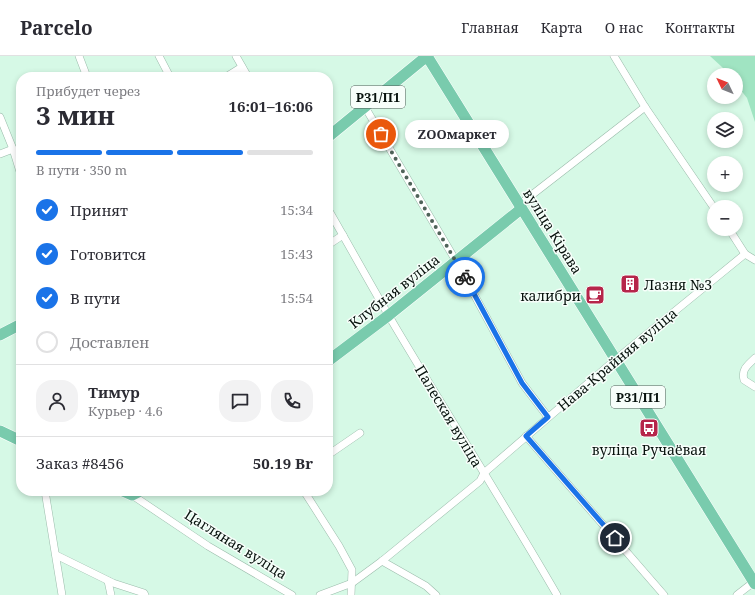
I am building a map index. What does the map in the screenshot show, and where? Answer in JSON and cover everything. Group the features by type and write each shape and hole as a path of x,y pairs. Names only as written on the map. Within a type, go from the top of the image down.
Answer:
{"main road":[{"name":"Р31/П1","path":"333,133 428,56"},
{"name":"вуліца Кірава","path":"428,56 521,209 755,582"},
{"name":"Клубная вуліца","path":"333,357 389,315 521,209"},
{"path":"0,335 16,327"},
{"path":"0,431 16,439"}],"street":[{"path":"79,56 85,72"},
{"path":"159,56 167,72"},
{"path":"236,56 245,72"},
{"path":"614,56 646,107 709,200"},
{"path":"234,72 242,67"},
{"path":"365,107 456,261 522,383 548,417"},
{"name":"Клубная вуліца","path":"521,209 524,201 646,107"},
{"path":"0,117 16,159"},
{"path":"0,154 13,149"},
{"name":"Палеская вуліца","path":"333,218 389,315 484,474 516,524 557,595"},
{"path":"333,242 343,235"},
{"path":"733,236 745,254 755,260"},
{"name":"Нава-Крайняя вуліца","path":"320,595 352,583 382,561 480,481 484,474 526,436 615,360 745,254"},
{"path":"755,358 745,368 743,376 744,380 755,386"},
{"path":"333,452 360,433"},
{"path":"526,436 664,595"},
{"path":"46,496 62,595"},
{"name":"Цагляная вуліца","path":"138,496 208,546 292,595"},
{"path":"307,496 339,546 352,570 352,595"},
{"path":"56,555 108,581 144,593 145,595"},
{"path":"382,561 426,586 436,595"},
{"path":"108,581 111,595"},
{"path":"737,595 755,582"}],"green space":[{"path":"710,56 755,56 755,122 747,98 743,93 743,68 722,67"}],"way so far":[{"path":"381,134 465,277"}],"place":[{"name":"ZOOмаркет","path":"381,134"},
{"name":"Лазня №3","path":"630,284"},
{"name":"калибри","path":"595,295"},
{"name":"вуліца Ручаёвая","path":"649,428"}],"route":[{"path":"465,277 522,383 548,417 526,436 615,538"}]}
